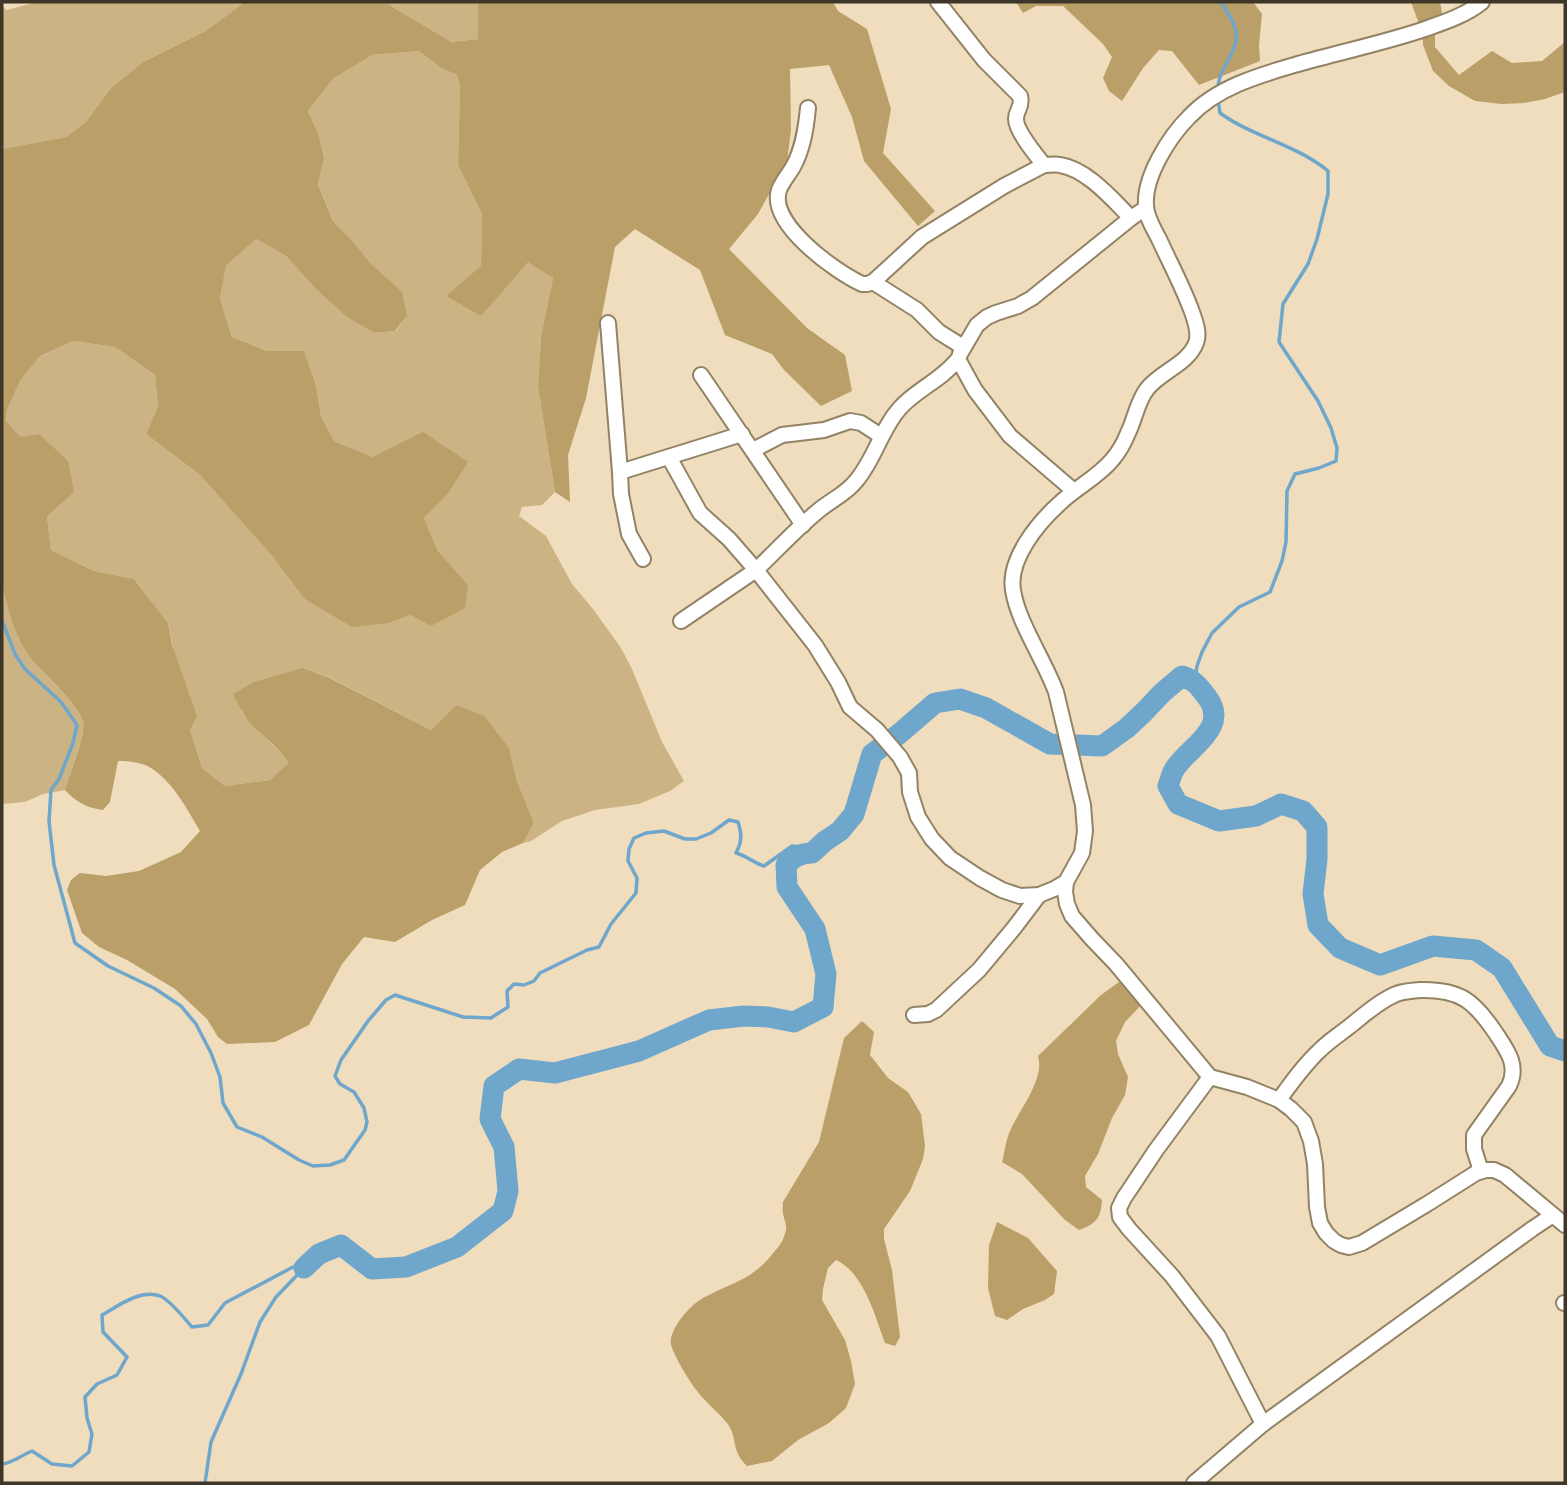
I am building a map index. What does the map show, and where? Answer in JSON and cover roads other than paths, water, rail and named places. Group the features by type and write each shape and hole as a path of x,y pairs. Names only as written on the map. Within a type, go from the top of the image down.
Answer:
{"street":[{"path":"939,2 984,60 1020,96 1016,124 1044,165"},
{"path":"1482,2 1462,14 1415,33 1258,76 1228,89 1190,116 1173,137 1150,178 1146,208 1185,295 1197,328 1196,344 1146,390 1125,440 1110,463 1059,503 1032,534 1014,567 1012,587 1018,611 1054,684 1083,804 1085,831 1082,853 1066,882 1065,892 1072,916 1116,964 1210,1077 1248,1087 1279,1100 1304,1122 1315,1164 1320,1223 1326,1233 1341,1245 1349,1247 1362,1243 1467,1178 1482,1171 1494,1170 1505,1175 1565,1225"},
{"path":"808,108 799,152 779,190 781,211 789,225 811,248 833,267 862,284 873,282 922,237 1004,186 1044,165 1058,164 1086,176 1131,218"},
{"path":"681,621 756,570 819,510 844,494 855,483 895,414 909,398 946,372 977,325 987,317 1032,298 1146,208"},
{"path":"873,282 916,310 960,353 975,390 1010,436 1074,491"},
{"path":"608,323 621,494 629,534 643,559"},
{"path":"701,375 803,525"},
{"path":"753,450 782,435 824,430 850,421 861,423 881,436"},
{"path":"620,472 742,434"},
{"path":"669,457 700,513 729,539 756,570 815,646 850,707 877,730 900,757 909,773 910,792 918,817 932,839 950,858 980,878 1020,896 1039,895 1066,882"},
{"path":"914,1015 928,1014 936,1010 979,970 1039,895"},
{"path":"1279,1100 1320,1051 1381,1003 1396,994 1412,991 1438,989 1452,992 1475,1005 1486,1018 1510,1055 1514,1067 1508,1086 1474,1135 1474,1149 1482,1171"},
{"path":"1210,1077 1124,1198 1119,1208 1120,1217 1172,1276 1218,1336 1263,1424"},
{"path":"1194,1483 1263,1424 1553,1215"}],"waterway":[{"path":"1218,89 1236,41 1232,20 1221,2"},
{"path":"1195,681 1197,666 1212,633 1239,607 1270,592 1282,561 1286,542 1287,491 1295,474 1336,461 1337,448 1318,401 1279,342 1283,304 1308,264 1317,239 1328,194 1328,171 1303,154 1246,129 1220,113 1218,100"},
{"path":"2,620 15,654 25,669 61,702 77,725 59,779 51,790 49,821 54,865 75,943 108,966 154,988 181,1006 196,1024 211,1053 220,1077 223,1103 237,1127 262,1137 313,1166 330,1165 344,1160 365,1130 367,1122 364,1108 354,1092 340,1084 335,1076 341,1060 386,1000 395,995 463,1017 491,1018 508,1007 507,991 514,984 524,985 534,981 540,973 599,947 611,924 636,893 637,878 628,861 634,838 646,833 664,831 685,839 696,839 711,833 729,820 738,822 740,830 736,853 760,865 764,866 792,846 802,847 812,853"},
{"path":"304,1268 319,1254 341,1245 372,1269 406,1267 457,1247 503,1211 508,1191 504,1147 490,1119 494,1086 519,1069 555,1073 639,1051 709,1020 744,1016 794,1022 823,1007 826,974 815,929 787,887 786,865 798,856 812,853 840,831 854,814 872,754 935,703 960,699 986,708 1050,744 1102,746 1127,728 1182,676 1191,680 1207,697 1213,708 1214,719 1204,737 1172,774 1168,786 1178,804 1219,821 1256,816 1281,804 1303,811 1317,827 1313,894 1318,925 1340,948 1380,965 1433,946 1476,950 1502,968 1550,1046 1565,1051"},
{"path":"2,1464 32,1451 52,1464 72,1466 89,1452 92,1434 85,1397 97,1384 117,1375 127,1357 103,1332 102,1315 137,1297 152,1294 168,1301 192,1327 208,1325 225,1303 293,1267 304,1268"},
{"path":"205,1483 211,1442 260,1322 276,1297 304,1268"}]}
